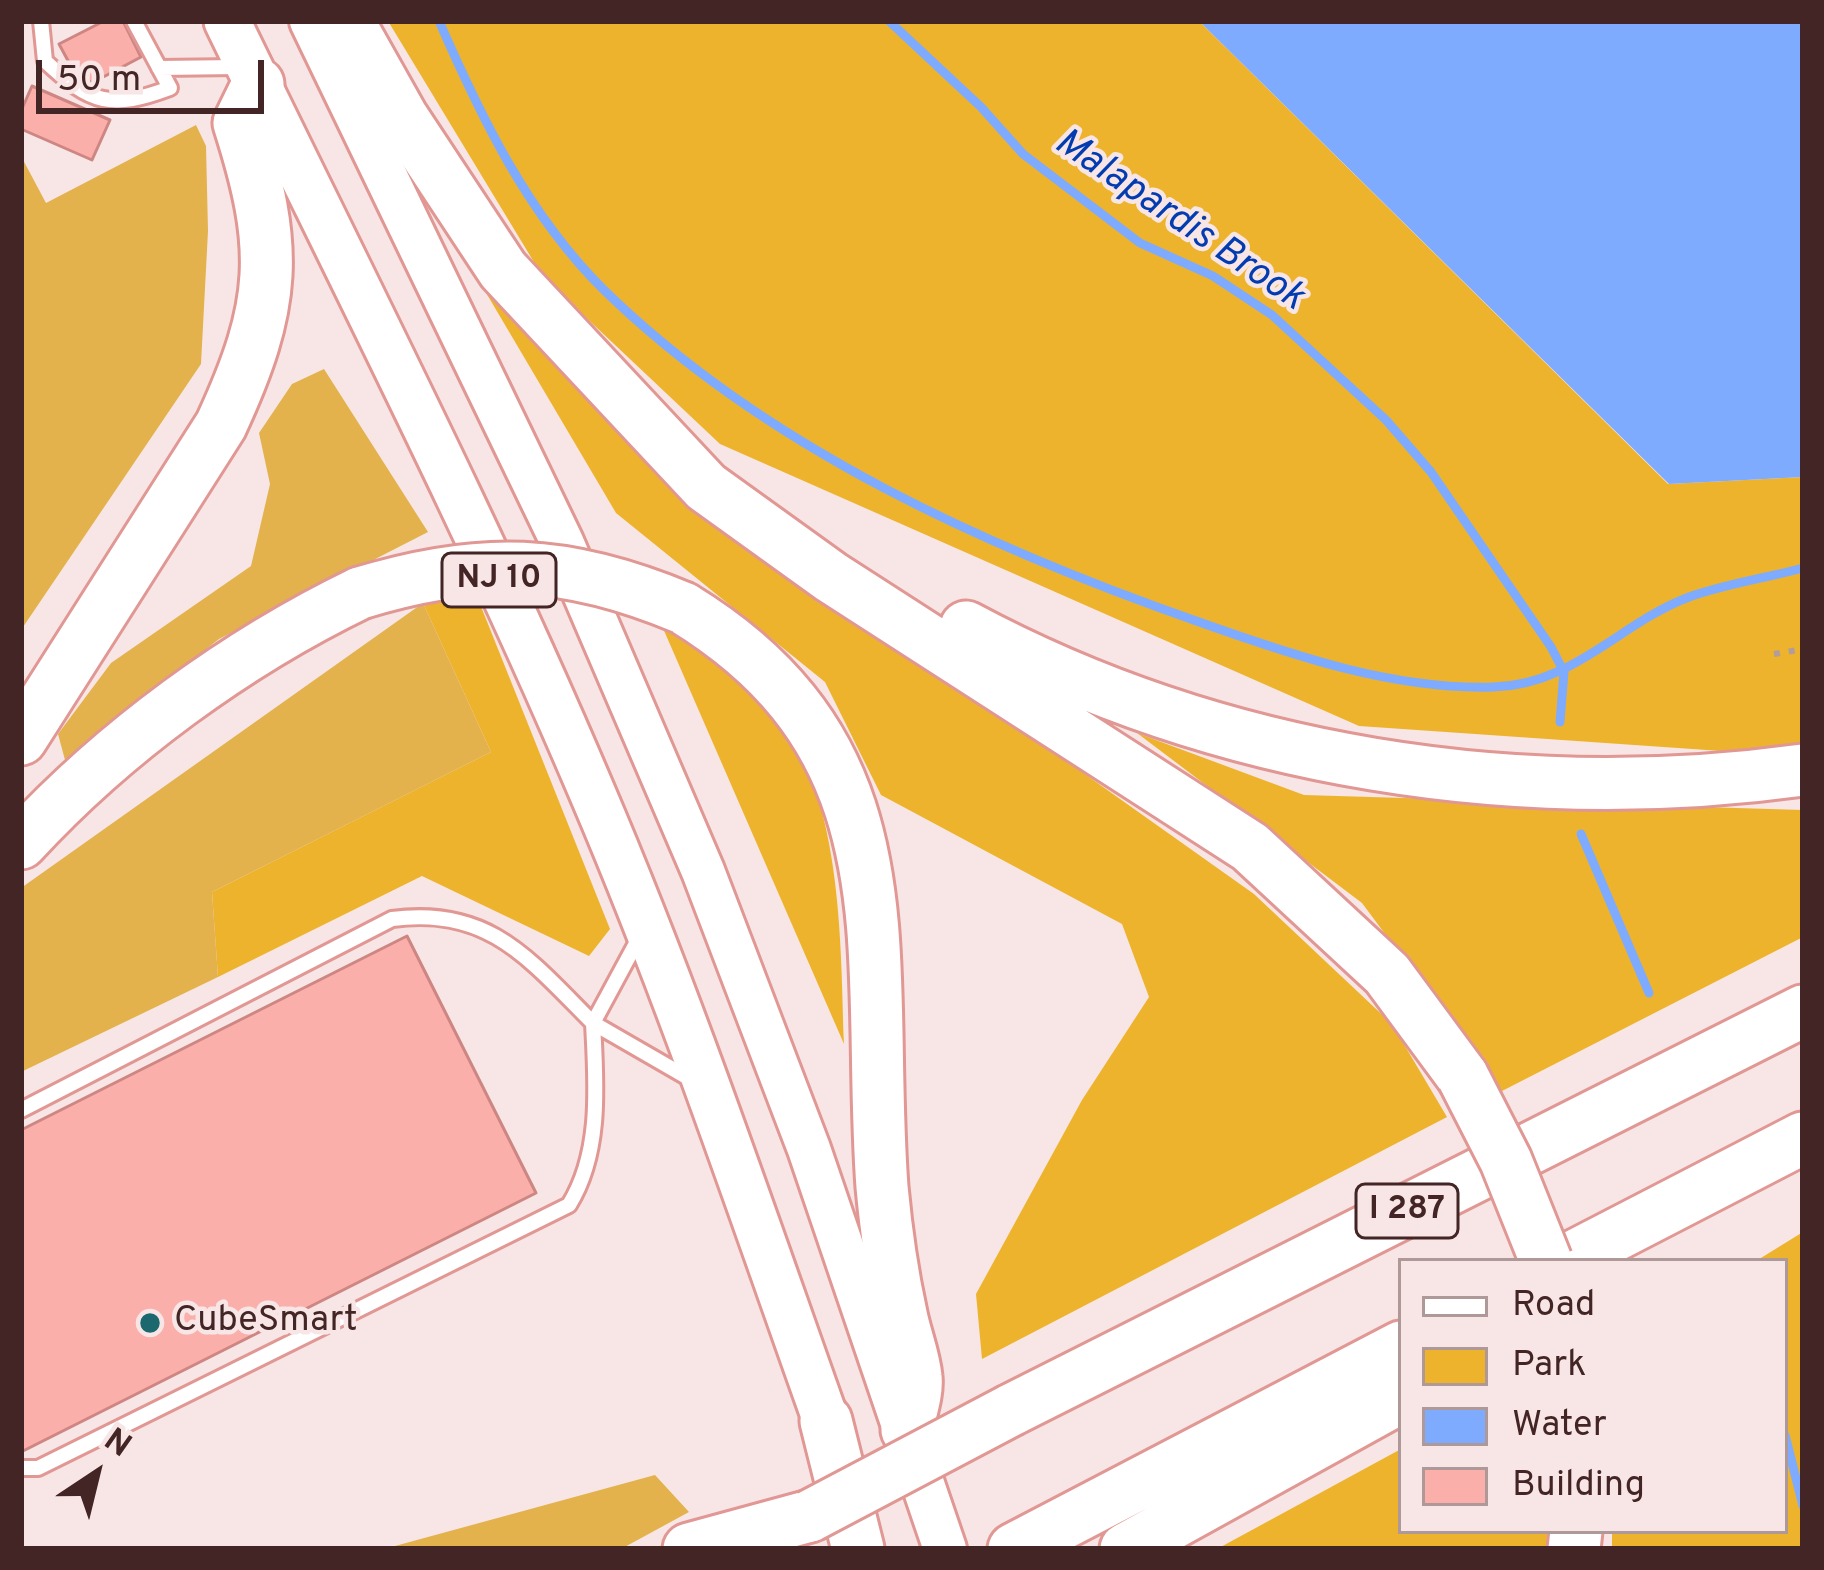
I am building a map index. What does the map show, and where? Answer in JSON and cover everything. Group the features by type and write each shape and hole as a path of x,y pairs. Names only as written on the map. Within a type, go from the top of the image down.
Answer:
{"highway":[{"name":"NJ 10","path":"227,21 480,538 645,926 709,1090 826,1421"},
{"path":"348,21 402,117 502,270 706,488 831,578 1250,847 1387,974 1462,1077 1506,1161 1545,1258"},
{"path":"21,739 221,424 238,387 266,286 265,203 239,123 254,75"},
{"path":"644,423 797,534 926,606 1007,650 1182,718 1364,764 1465,777 1583,784 1696,782 1803,770"},
{"path":"21,843 109,761 232,665 299,622 359,593 420,575 502,565 556,568 626,584 683,608 768,669 795,701 829,754 866,851 872,892 883,1190 890,1257 917,1379 907,1430"},
{"name":"I 287","path":"746,1549 1011,1410 1803,1011"},
{"path":"1571,1258 1803,1138"},
{"path":"1014,1549 1398,1349"},
{"path":"1126,1549 1398,1399"},
{"path":"826,1421 858,1549"},
{"path":"689,1549 811,1516"}],"main road":[{"name":"NJ 10","path":"311,21 562,542 649,741 809,1149 945,1549"},
{"name":"NJ 10","path":"826,1421 868,1549"}],"lane":[{"path":"41,21 45,61 78,92 124,104 170,88 134,21"},
{"path":"159,68 254,75"},
{"path":"21,1110 392,919 428,914 464,919 506,940 593,1023 709,1090"},
{"path":"21,1468 38,1468 569,1205 580,1188 597,1101 593,1023 645,926"}],"path":[{"path":"1774,654 1803,649"}],"green space":[{"path":"388,21 1199,21 1668,484 1803,477 1803,748 1765,754 1359,726 720,444 543,277"},
{"path":"485,291 714,511 1254,894 1392,1024 1447,1117 982,1359 976,1294 1082,1100 1149,997 1122,924 881,795 825,682 616,513"},
{"path":"478,599 610,929 589,956 422,876 218,977 212,892 491,752 423,603"},
{"path":"662,626 747,675 785,722 806,763 831,855 844,1044"},
{"path":"1137,733 1304,795 1803,810 1803,937 1502,1091 1362,903"},
{"path":"1803,1232 1803,1549 1612,1549 1612,1534 1788,1534 1788,1258 1761,1258"},
{"path":"1398,1451 1398,1534 1549,1534 1551,1549 1217,1549"}],"shaded area":[{"path":"196,125 206,146 208,231 201,364 21,630 21,156 46,203"},
{"path":"324,369 428,532 219,639 65,760 58,734 111,663 251,566 270,484 259,433 292,384"},
{"path":"423,603 491,752 212,892 218,977 21,1072 21,888"},
{"path":"655,1475 689,1512 621,1549 384,1549"}],"water":[{"path":"1199,21 1803,21 1803,477 1669,484"}],"building":[{"path":"104,21 123,21 141,57 92,83 73,70 59,44"},
{"path":"32,86 110,120 92,160 21,129 21,111"},
{"name":"CubeSmart","path":"407,936 536,1193 21,1452 21,1130"}],"waterway":[{"path":"439,21 490,129 529,197 604,290 736,399 809,446 963,527 1042,562 1309,659 1419,683 1493,687 1521,684 1572,665 1689,597 1803,568"},
{"name":"Malapardis Brook","path":"889,21 981,107 1023,154 1140,243 1213,276 1272,315 1386,420 1431,472 1551,647 1564,672 1560,722"},
{"name":"Malapardis Brook","path":"1581,834 1649,993"},
{"name":"Malapardis Brook","path":"1788,1447 1803,1506"}],"place":[{"name":"CubeSmart","path":"150,1323"}]}
